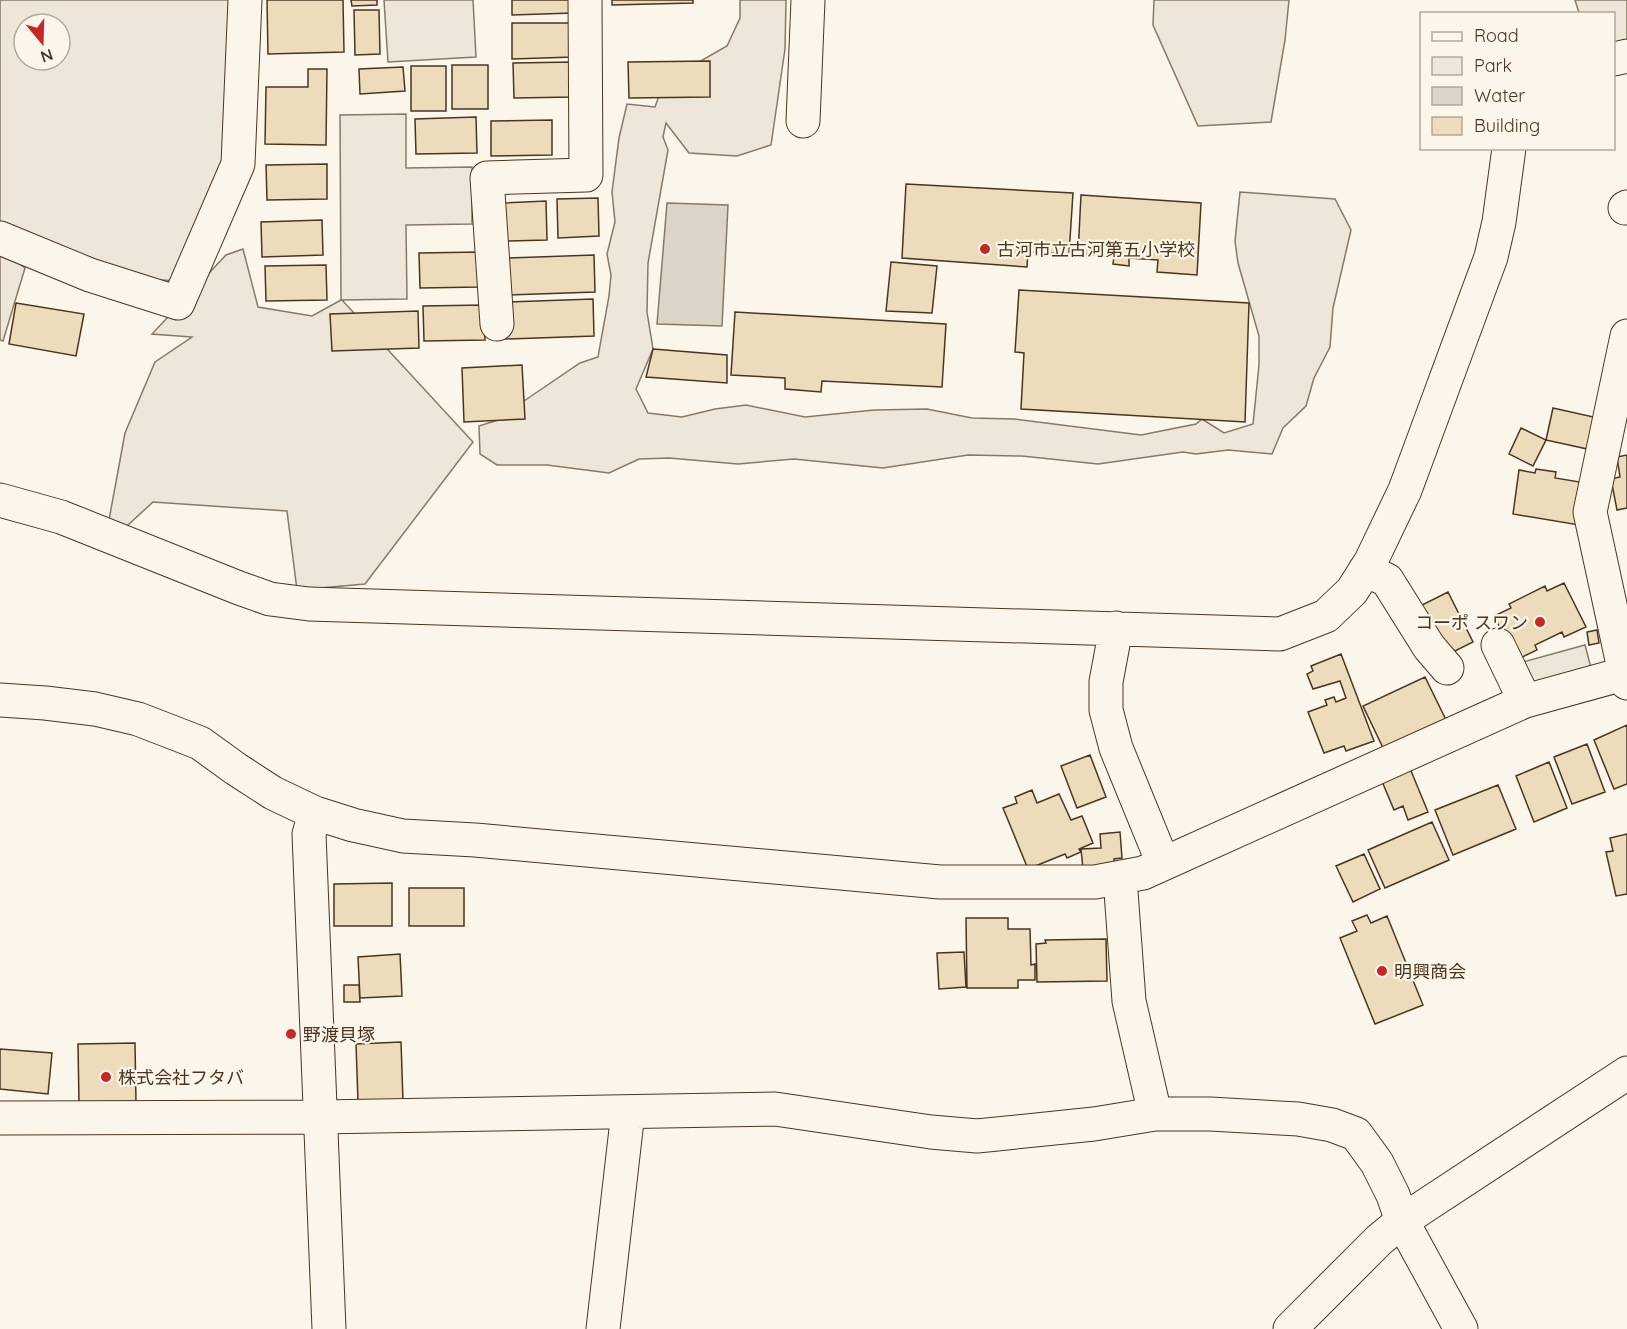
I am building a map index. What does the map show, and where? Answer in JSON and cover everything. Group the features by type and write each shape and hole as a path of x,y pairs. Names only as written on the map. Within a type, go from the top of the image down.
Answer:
{"street":[{"path":"0,238 90,275 178,303 238,164 245,0"},
{"path":"497,324 488,178 586,175 585,0"},
{"path":"802,121 808,0"},
{"path":"0,500 61,517 270,599 309,604 1280,634 1326,616 1352,591 1365,570 1405,489 1491,257 1499,222 1509,150"},
{"path":"0,700 95,709 147,722 200,743 273,793 315,813 353,825 403,836 475,840 940,882 1095,882 1143,873 1525,701 1626,677 1590,512 1627,336"},
{"path":"1365,570 1387,580 1429,646 1447,668"},
{"path":"1116,628 1106,682 1106,710 1116,748 1163,863"},
{"path":"1498,645 1525,701"},
{"path":"315,813 309,834 329,1329"},
{"path":"1120,878 1129,1002 1155,1114"},
{"path":"1290,1329 1379,1240 1402,1221 1627,1073"},
{"path":"0,1118 319,1117 775,1109 931,1132 977,1136 1094,1124 1155,1114 1210,1114 1298,1119 1332,1125 1356,1134 1381,1171 1402,1221 1461,1329"},
{"path":"603,1329 628,1113"}],"green space":[{"path":"0,0 235,0 228,166 176,281 134,278 0,223"},
{"path":"384,0 473,0 476,57 388,62"},
{"path":"740,0 786,0 785,49 771,145 737,156 689,153 666,123 663,137 668,150 648,263 647,312 653,349 636,389 648,413 682,417 746,405 805,417 874,410 927,409 972,418 1014,419 1141,435 1196,424 1202,419 1224,433 1253,424 1259,365 1259,336 1238,263 1235,241 1240,192 1335,199 1351,230 1333,308 1330,347 1314,378 1306,406 1283,428 1272,454 1228,450 1196,454 1183,452 1098,464 1022,456 968,455 883,468 794,459 738,464 669,458 639,459 609,473 547,465 497,465 480,454 479,426 504,418 524,401 580,363 598,357 611,275 607,254 615,222 612,192 619,138 627,104 655,107 664,82 727,46 740,18"},
{"path":"1154,0 1289,0 1285,40 1271,122 1198,126 1153,25"},
{"path":"1575,0 1627,0 1627,48 1615,50 1615,12 1579,12"},
{"path":"406,114 406,168 472,167 472,224 406,225 407,299 342,300 473,442 365,584 297,590 287,511 153,502 104,547 125,433 155,362 192,337 152,334 226,255 243,249 258,307 312,316 341,300 340,115"},
{"path":"0,249 25,268 3,341 0,340"}],"shaded area":[{"path":"1585,645 1591,668 1531,689 1523,662"}],"water":[{"path":"667,203 728,205 722,326 657,324"}],"building":[{"path":"267,0 343,0 344,52 268,54"},
{"path":"351,0 377,0 377,5 352,6"},
{"path":"512,0 573,0 573,13 512,15"},
{"path":"612,0 693,0 693,3 612,5"},
{"path":"354,10 379,10 380,54 355,55"},
{"path":"512,23 573,23 573,57 512,59"},
{"path":"710,61 710,97 629,98 628,62"},
{"path":"574,62 574,97 514,98 513,63"},
{"path":"452,65 488,65 488,109 452,109"},
{"path":"411,66 446,66 446,111 411,111"},
{"path":"403,67 405,91 360,94 359,69"},
{"path":"308,69 327,69 326,145 265,144 266,87 308,87"},
{"path":"476,117 477,153 416,154 415,119"},
{"path":"552,120 552,155 491,156 491,121"},
{"path":"327,164 327,199 267,200 266,165"},
{"path":"906,184 1073,193 1069,254 1028,252 1027,267 902,258"},
{"path":"1081,195 1201,203 1197,275 1157,272 1158,260 1129,258 1129,266 1113,264 1114,256 1078,254"},
{"path":"598,198 599,236 558,238 557,199"},
{"path":"546,201 547,240 506,241 505,203"},
{"path":"322,220 323,255 262,257 261,222"},
{"path":"480,252 480,287 420,288 419,253"},
{"path":"594,255 595,292 508,295 506,258"},
{"path":"891,262 937,266 932,313 886,311"},
{"path":"326,265 327,300 266,301 265,266"},
{"path":"1019,290 1249,303 1245,422 1021,409 1024,353 1015,352"},
{"path":"593,299 594,336 506,339 505,302"},
{"path":"16,303 84,314 76,356 9,344"},
{"path":"484,305 485,340 424,341 423,306"},
{"path":"418,311 419,348 332,351 330,314"},
{"path":"735,312 946,324 942,387 822,381 821,392 785,389 785,378 731,375"},
{"path":"653,349 727,355 727,383 646,377"},
{"path":"522,365 525,419 464,422 462,368"},
{"path":"1553,408 1598,418 1592,450 1546,440"},
{"path":"1521,428 1546,440 1533,466 1509,454"},
{"path":"1627,455 1627,508 1617,510 1611,479 1620,477 1617,457"},
{"path":"1536,469 1556,472 1555,478 1586,483 1579,525 1513,514 1519,470 1535,473"},
{"name":"コーポ スワン","path":"1564,583 1586,627 1564,637 1562,632 1535,645 1537,650 1516,660 1494,616 1511,608 1509,604 1545,586 1547,591"},
{"path":"1448,592 1473,642 1449,654 1420,606"},
{"path":"1597,630 1599,643 1589,645 1587,632"},
{"path":"1341,654 1374,741 1346,751 1344,746 1324,753 1308,712 1327,705 1325,700 1334,697 1336,702 1346,698 1340,681 1313,689 1307,674 1313,671 1311,666"},
{"path":"1425,677 1447,722 1385,752 1363,706"},
{"path":"1627,725 1627,784 1614,789 1594,740"},
{"path":"1587,744 1605,792 1572,804 1554,757"},
{"path":"1090,755 1106,797 1077,808 1061,766"},
{"path":"1549,762 1567,808 1534,822 1516,776"},
{"path":"1409,766 1428,812 1408,820 1403,806 1394,810 1381,779"},
{"path":"1498,785 1516,829 1453,855 1435,810"},
{"path":"1032,790 1037,803 1059,794 1071,820 1082,816 1093,843 1067,858 1065,854 1028,869 1003,808 1017,803 1015,797"},
{"path":"1432,822 1449,860 1385,888 1368,850"},
{"path":"1120,832 1122,858 1114,859 1115,866 1083,869 1081,849 1101,848 1100,834"},
{"path":"1627,834 1627,894 1616,896 1606,852 1613,851 1610,838"},
{"path":"1364,854 1380,889 1353,902 1336,866"},
{"path":"392,883 392,926 334,926 334,884"},
{"path":"409,888 464,888 464,926 409,926"},
{"name":"明興商会","path":"1367,915 1371,923 1387,916 1423,1005 1375,1024 1340,938 1357,931 1352,921"},
{"path":"966,918 1008,918 1008,929 1030,929 1031,965 1035,964 1035,980 1018,980 1018,988 967,988"},
{"path":"1106,939 1107,981 1037,982 1036,944 1046,943 1045,940"},
{"path":"964,952 966,987 939,989 937,953"},
{"path":"400,954 402,996 360,998 358,957"},
{"path":"344,985 359,985 360,1002 344,1002"},
{"path":"401,1042 403,1101 358,1102 356,1044"},
{"path":"135,1043 136,1103 79,1103 78,1044"},
{"path":"0,1049 52,1053 48,1094 0,1089"}],"place":[{"name":"古河市立古河第五小学校","path":"985,249"},
{"name":"コーポ スワン","path":"1540,622"},
{"name":"明興商会","path":"1382,971"},
{"name":"野渡貝塚","path":"291,1034"},
{"name":"株式会社フタバ","path":"106,1077"}]}
